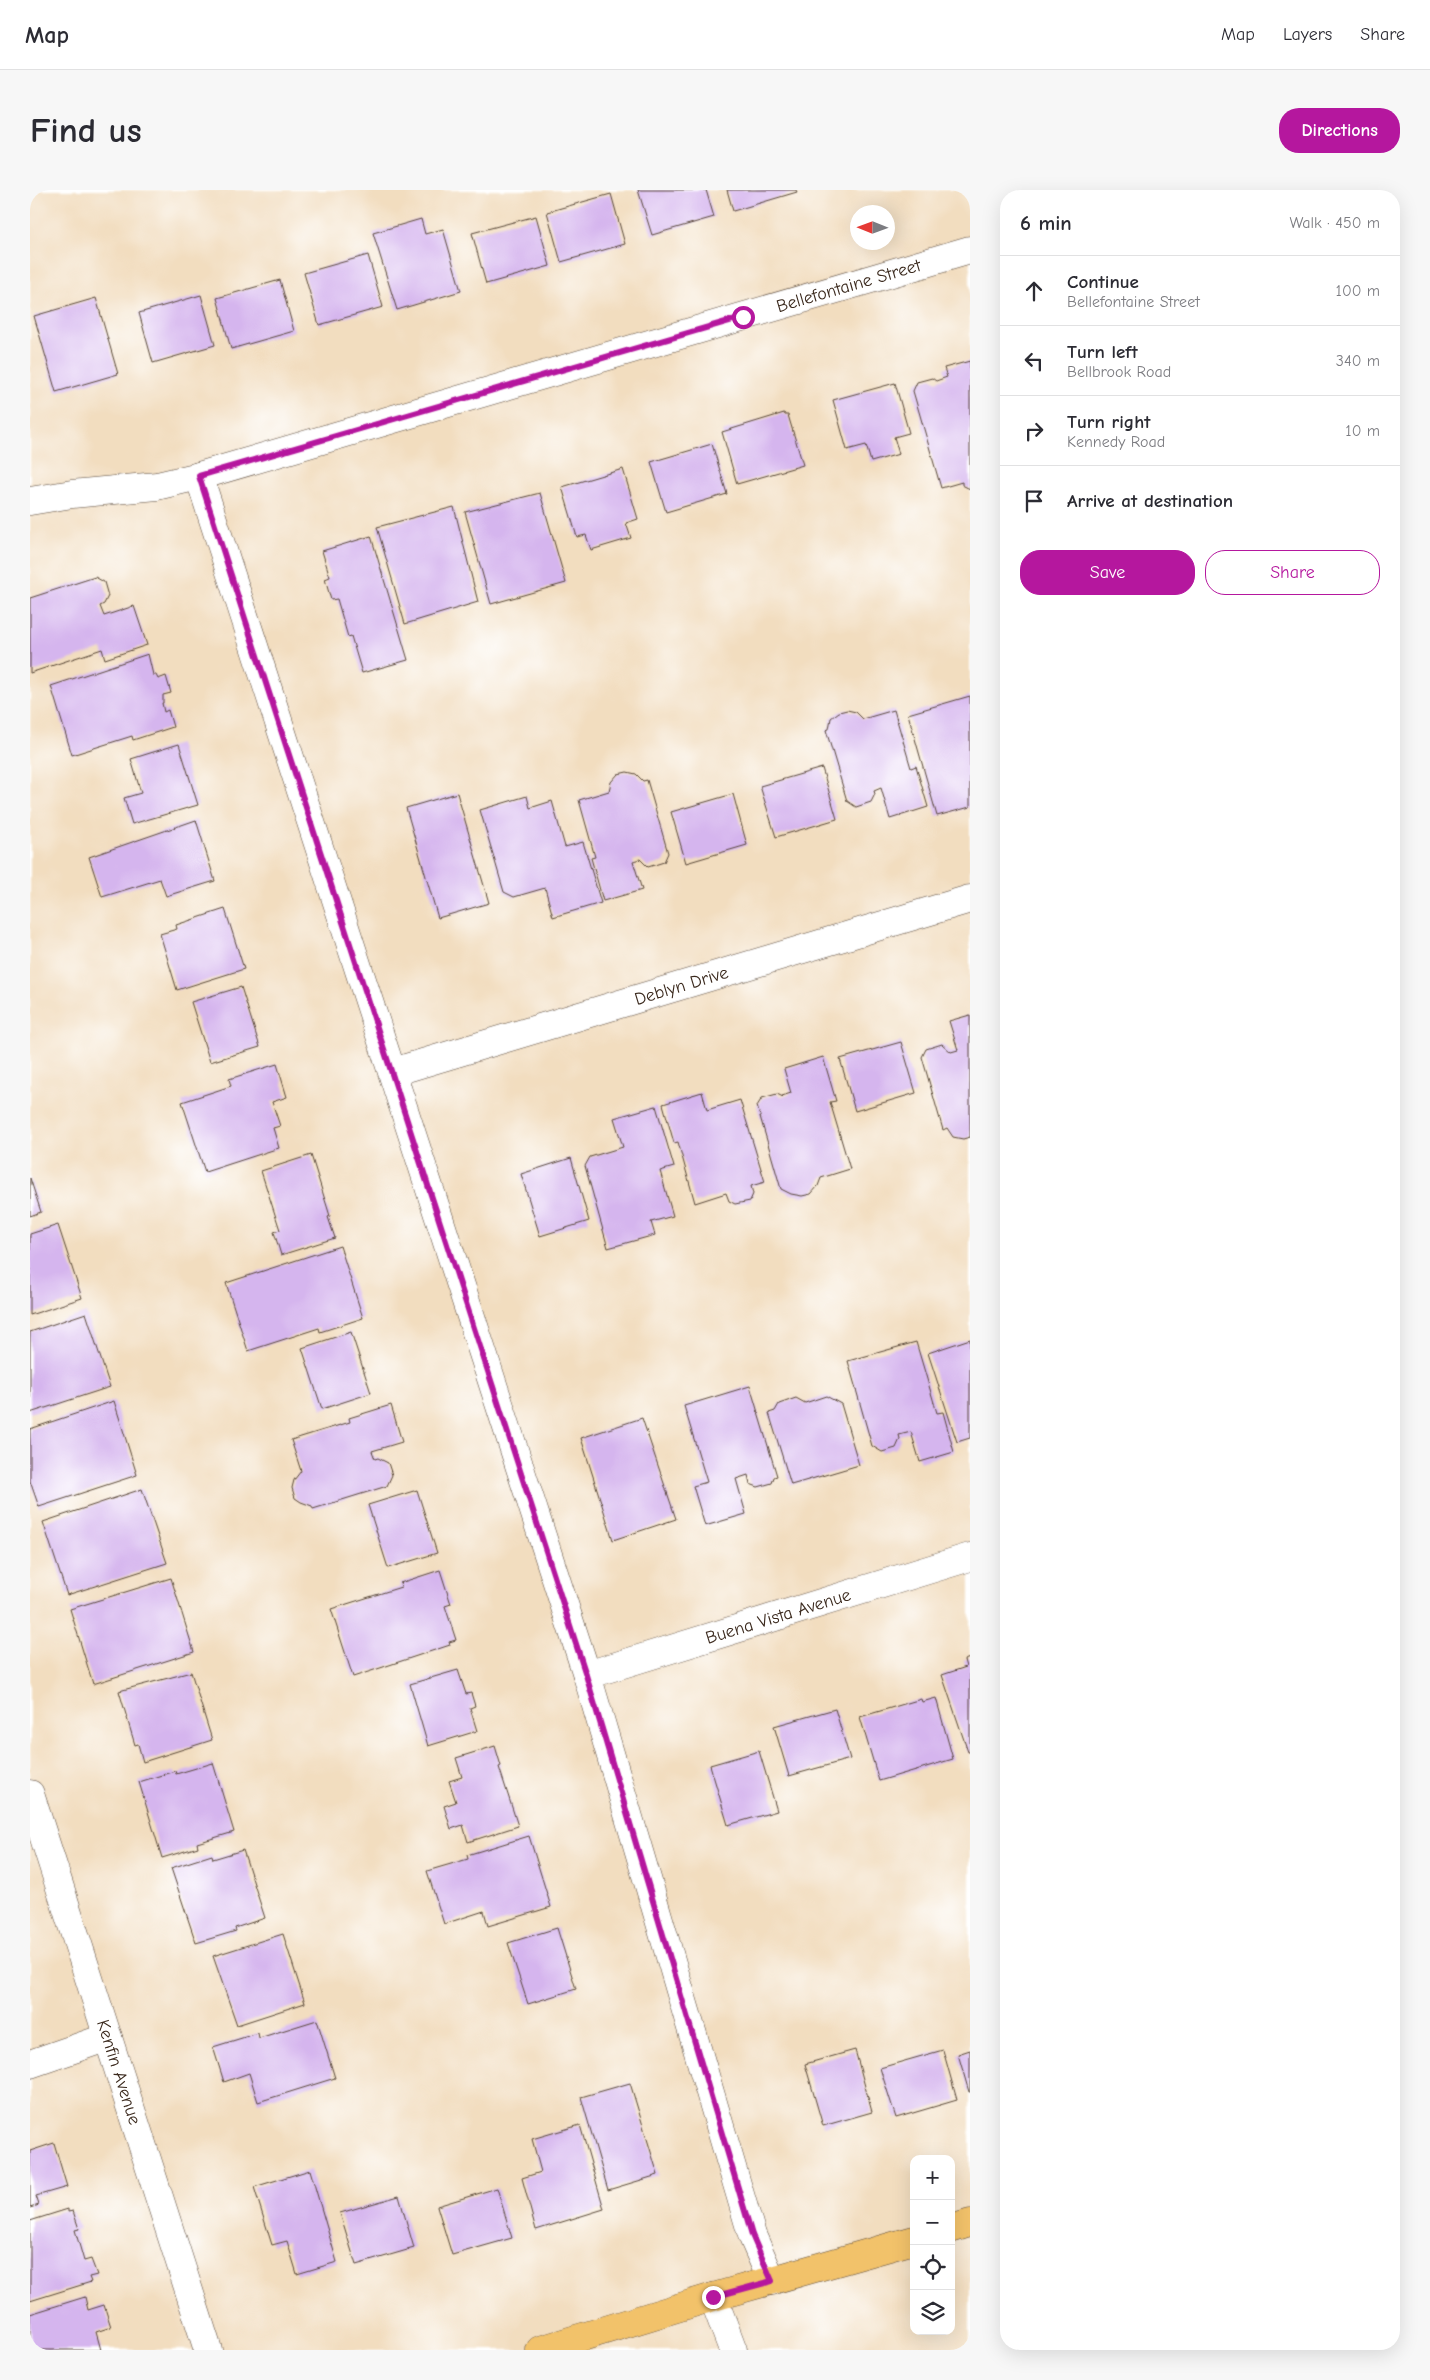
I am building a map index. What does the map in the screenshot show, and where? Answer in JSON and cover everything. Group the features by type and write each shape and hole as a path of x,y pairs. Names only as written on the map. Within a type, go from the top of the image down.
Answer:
{"main road":[{"path":"955,2228 970,2223"},
{"path":"540,2350 713,2297 910,2241"}],"street":[{"name":"Bellefontaine Street","path":"30,502 72,494 156,486 199,476 970,250"},
{"path":"199,476 393,1072 586,1675 752,2235 772,2281"},
{"name":"Deblyn Drive","path":"393,1072 970,899"},
{"name":"Buena Vista Avenue","path":"586,1675 970,1557"},
{"name":"Kenfin Avenue","path":"30,1794 208,2350"},
{"path":"30,2064 108,2038"},
{"path":"713,2297 733,2350"}],"building":[{"path":"638,190 706,190 714,217 652,235"},
{"path":"727,190 796,190 797,192 733,211"},
{"path":"611,194 625,244 561,262 547,212"},
{"path":"536,216 550,266 486,284 472,233"},
{"path":"421,219 425,234 443,229 461,291 397,310 373,233"},
{"path":"368,255 383,307 319,325 304,273"},
{"path":"280,280 294,331 231,349 217,298"},
{"path":"201,295 215,345 153,363 139,313"},
{"path":"96,298 118,374 56,392 34,316"},
{"path":"970,361 970,489 962,485 962,482 941,488 913,391 917,382 932,378 936,381 947,377 944,368"},
{"path":"895,383 909,433 894,437 899,454 871,462 866,445 847,450 833,400"},
{"path":"784,413 788,415 803,465 737,484 722,432"},
{"path":"712,444 727,494 666,512 651,462"},
{"path":"623,469 638,519 626,523 631,538 591,550 586,535 577,537 562,487"},
{"path":"540,493 566,583 491,604 465,512"},
{"path":"454,507 478,602 405,624 377,527"},
{"path":"371,536 408,660 362,673 351,636 348,637 337,599 331,600 325,579 330,577 322,551"},
{"path":"95,577 104,582 108,596 104,604 100,606 104,616 134,606 147,645 105,659 102,649 30,673 30,598"},
{"path":"148,654 153,675 156,675 158,679 166,676 171,693 163,695 162,703 164,712 168,710 173,727 133,740 132,736 72,755 51,686"},
{"path":"970,696 970,807 937,816 908,714"},
{"path":"847,710 856,712 863,719 894,710 911,768 916,766 928,807 890,819 881,788 874,791 875,794 871,802 856,807 847,801 826,730 829,729 831,718 839,712"},
{"path":"179,744 198,805 132,824 124,798 141,793 131,759"},
{"path":"822,768 837,819 776,837 760,786"},
{"path":"627,772 636,774 643,781 647,780 668,853 664,862 648,867 640,859 633,861 642,890 603,901 591,858 595,857 579,800 609,791 611,782 618,774"},
{"path":"457,793 489,903 438,918 406,808"},
{"path":"733,794 747,845 686,863 671,812"},
{"path":"527,796 530,808 552,801 565,847 583,842 601,903 553,917 545,888 514,897 504,892 480,810"},
{"path":"196,820 215,881 166,896 160,879 102,897 89,857"},
{"path":"225,909 244,969 177,990 160,934 177,929 176,925"},
{"path":"241,987 260,1047 210,1062 191,1002"},
{"path":"970,1015 970,1137 963,1139 953,1137 947,1128 943,1130 922,1057 926,1049 942,1044 951,1052 958,1050 949,1021"},
{"path":"901,1042 916,1093 855,1111 840,1059"},
{"path":"823,1057 836,1101 830,1102 850,1169 821,1178 818,1186 811,1194 802,1196 791,1194 781,1189 757,1106 762,1098 777,1094 783,1097 791,1093 784,1069"},
{"path":"277,1064 287,1097 272,1102 280,1126 273,1128 279,1148 205,1172 182,1102 231,1086 229,1079"},
{"path":"702,1092 707,1110 740,1100 765,1182 751,1186 753,1194 750,1201 735,1204 729,1201 726,1193 695,1203 678,1142 674,1143 663,1104"},
{"path":"656,1106 674,1167 660,1171 673,1216 651,1222 655,1235 608,1248 585,1166 590,1157 623,1147 614,1118"},
{"path":"311,1155 335,1238 281,1255 274,1232 280,1230 261,1171"},
{"path":"571,1158 589,1221 540,1236 521,1174"},
{"path":"30,1178 41,1212 30,1216"},
{"path":"58,1225 82,1298 30,1315 30,1234"},
{"path":"340,1246 363,1318 320,1332 319,1328 248,1351 226,1283"},
{"path":"86,1313 110,1387 30,1413 30,1332"},
{"path":"351,1332 371,1393 322,1409 302,1348"},
{"path":"970,1339 970,1438 957,1442 928,1353"},
{"path":"916,1342 937,1413 943,1412 954,1452 920,1462 911,1432 899,1435 900,1439 896,1448 882,1452 872,1446 848,1361"},
{"path":"750,1386 777,1476 774,1477 772,1483 758,1487 750,1484 748,1475 736,1479 746,1514 705,1526 693,1486 707,1482 684,1406"},
{"path":"826,1396 841,1404 859,1465 791,1485 769,1413 775,1411 779,1404 796,1398 805,1403"},
{"path":"114,1401 137,1475 39,1507 30,1481 30,1429"},
{"path":"391,1405 402,1442 372,1451 375,1459 378,1458 388,1463 392,1475 387,1486 313,1509 312,1506 295,1498 292,1488 294,1480 301,1471 291,1440 350,1422 349,1418"},
{"path":"642,1418 676,1519 613,1540 581,1438"},
{"path":"142,1489 167,1563 67,1595 43,1522"},
{"path":"417,1490 437,1553 388,1568 368,1505"},
{"path":"440,1570 451,1604 445,1606 456,1640 449,1642 450,1645 353,1677 331,1609 401,1587 400,1583"},
{"path":"171,1578 194,1652 93,1684 70,1609"},
{"path":"970,1658 970,1752 968,1752 942,1675 966,1667 964,1660"},
{"path":"458,1670 466,1694 471,1693 475,1706 470,1708 477,1731 428,1746 410,1684"},
{"path":"191,1672 212,1740 143,1762 138,1744 135,1745 119,1691"},
{"path":"936,1698 953,1759 879,1781 860,1717 921,1699 922,1702"},
{"path":"835,1709 850,1759 789,1776 774,1726"},
{"path":"495,1746 501,1766 499,1767 518,1826 468,1842 463,1825 451,1829 444,1806 456,1802 449,1781 462,1777 456,1758"},
{"path":"759,1751 777,1811 728,1825 710,1765"},
{"path":"213,1763 234,1832 197,1843 198,1847 162,1858 139,1782 175,1771 176,1774"},
{"path":"529,1836 551,1907 488,1926 484,1911 444,1924 427,1871 468,1859 467,1855"},
{"path":"243,1850 265,1918 235,1928 236,1931 196,1943 171,1868 212,1855 213,1859"},
{"path":"557,1928 576,1989 528,2004 508,1943"},
{"path":"283,1934 305,2003 237,2025 213,1956"},
{"path":"317,2020 335,2078 258,2102 249,2073 224,2082 213,2047 258,2033 259,2038"},
{"path":"855,2050 872,2112 823,2126 805,2064"},
{"path":"943,2050 957,2100 896,2118 880,2068"},
{"path":"970,2050 970,2092 969,2092 958,2054"},
{"path":"630,2083 658,2175 608,2190 581,2097"},
{"path":"580,2125 604,2209 536,2230 522,2178 541,2172 532,2139"},
{"path":"54,2143 67,2187 36,2196 39,2205 30,2208 30,2151"},
{"path":"310,2170 337,2262 297,2274 287,2241 272,2245 254,2187"},
{"path":"497,2188 512,2238 452,2255 437,2206"},
{"path":"399,2196 414,2248 356,2265 340,2213"},
{"path":"68,2209 68,2212 73,2211 79,2229 75,2230 84,2261 91,2259 97,2275 89,2277 91,2282 30,2301 30,2221"},
{"path":"85,2297 88,2310 104,2305 111,2327 96,2332 101,2350 30,2350 30,2314"}],"route":[{"path":"713,2297 772,2281 752,2235 586,1675 393,1072 199,476 743,317"}]}
